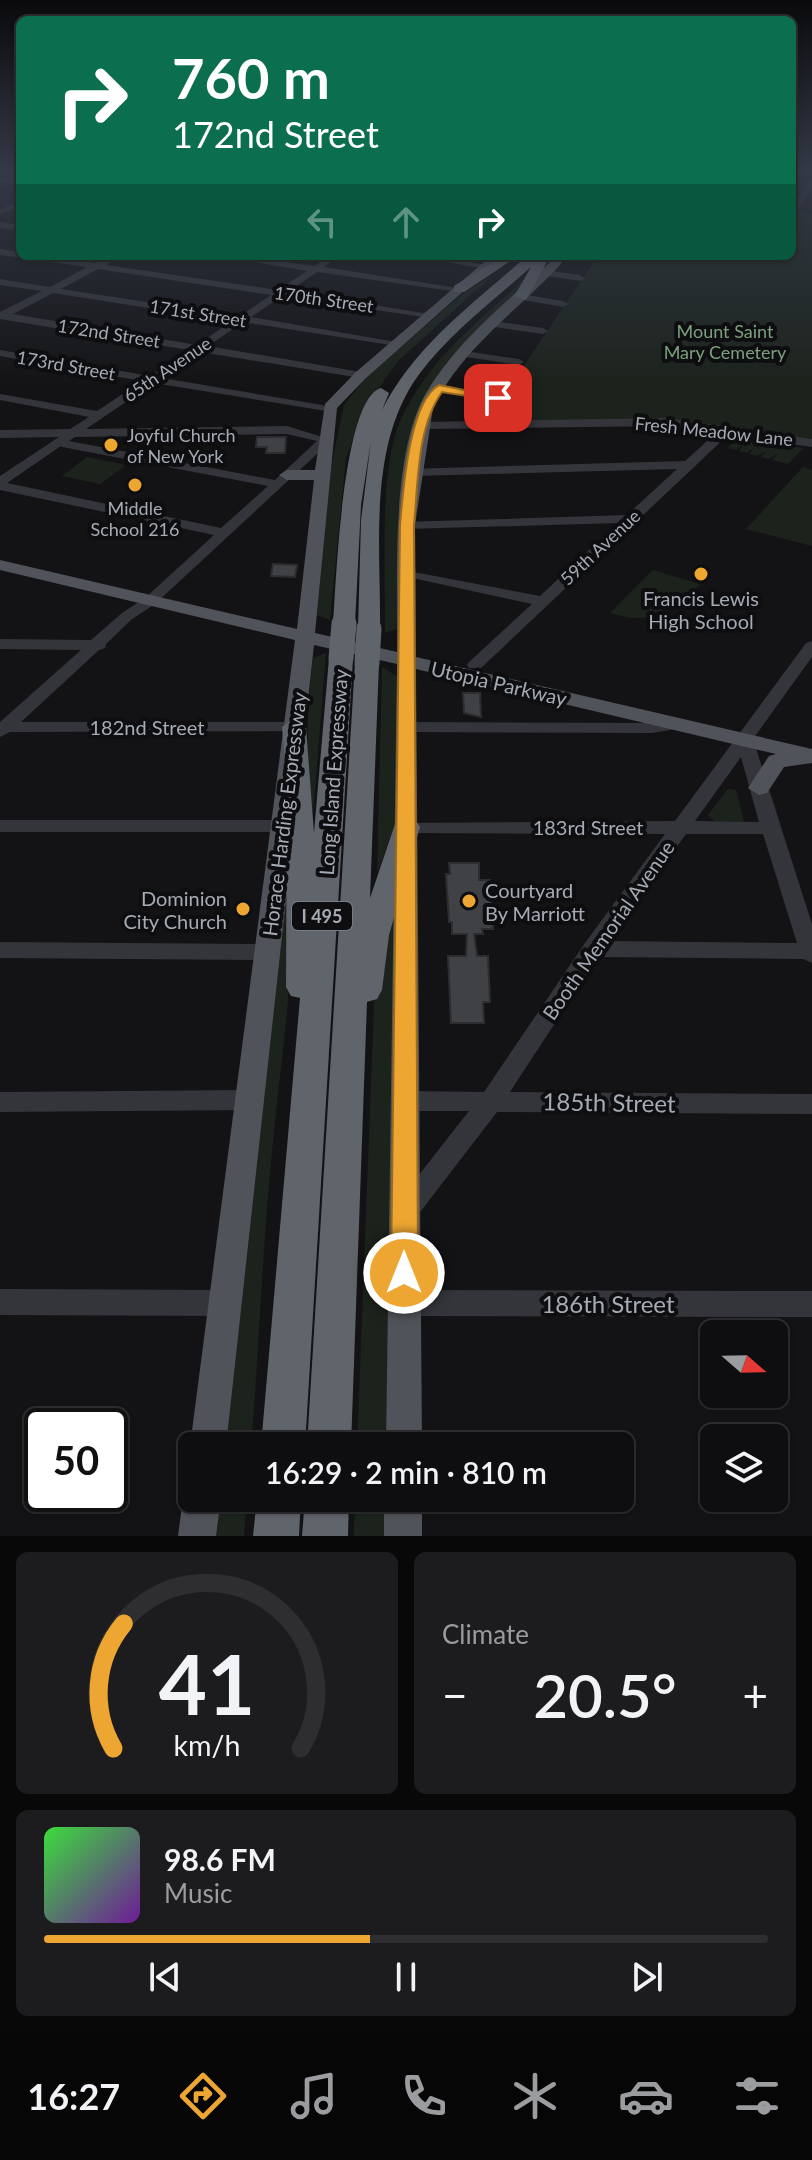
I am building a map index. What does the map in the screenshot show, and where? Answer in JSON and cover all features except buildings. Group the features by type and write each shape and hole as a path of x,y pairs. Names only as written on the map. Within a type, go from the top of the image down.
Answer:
{"highway":[{"path":"459,289 506,260"},
{"name":"Long Island Expressway","path":"330,1432 343,1156 354,660 344,624 354,488 367,417 396,371 415,350 516,260"},
{"name":"Long Island Expressway","path":"284,1432 303,1175 354,660 369,629 375,489 386,418 399,393 431,352 531,260"},
{"path":"521,297 541,260"},
{"path":"294,727 300,781 303,1175"},
{"path":"343,1156 374,935 406,827"},
{"path":"276,1536 278,1512"},
{"path":"325,1536 326,1512"}],"main road":[{"path":"326,408 494,260"},
{"path":"404,1432 407,525 412,472 427,406 439,388 464,354 492,324 559,260"},
{"name":"Horace Harding Expressway","path":"210,1432 285,826 326,440 326,408"},
{"path":"282,480 322,475"},
{"name":"Utopia Parkway","path":"0,555 155,597"},
{"name":"Utopia Parkway","path":"0,565 407,655 675,724 812,745"},
{"name":"Utopia Parkway","path":"407,655 475,665 749,736 812,756"},
{"path":"759,788 777,761 812,756"},
{"path":"197,1536 200,1512"},
{"path":"403,1512 403,1536"}],"street":[{"name":"170th Street","path":"56,260 430,315"},
{"path":"1,316 108,260"},
{"path":"251,260 459,289"},
{"name":"65th Avenue","path":"0,484 329,260"},
{"path":"443,260 487,266"},
{"path":"545,273 580,278"},
{"name":"171st Street","path":"0,282 397,343"},
{"path":"521,297 563,304"},
{"name":"172nd Street","path":"1,316 361,375"},
{"path":"492,324 543,331"},
{"name":"173rd Street","path":"0,353 326,408"},
{"path":"464,354 519,362"},
{"path":"439,388 498,398"},
{"path":"0,397 100,415"},
{"path":"296,431 326,408"},
{"name":"Fresh Meadow Lane","path":"424,425 626,421 726,430 812,443"},
{"name":"59th Avenue","path":"475,665 726,430"},
{"path":"0,434 296,431 326,440"},
{"path":"0,746 6,728 150,609 155,597 326,440"},
{"path":"62,443 282,480"},
{"path":"412,472 688,465"},
{"path":"0,484 224,533"},
{"path":"407,525 630,519"},
{"path":"408,573 541,601"},
{"path":"0,644 103,645"},
{"name":"Booth Memorial Avenue","path":"404,1213 491,1101 592,949 809,654"},
{"path":"590,704 598,713 601,728"},
{"path":"407,727 601,728 675,724"},
{"name":"182nd Street","path":"6,728 294,727"},
{"path":"592,949 811,952 770,828 749,736"},
{"path":"0,826 285,826"},
{"name":"183rd Street","path":"406,827 770,828"},
{"path":"0,950 267,952"},
{"path":"0,1102 251,1100"},
{"name":"185th Street","path":"405,1101 812,1104"},
{"path":"0,1302 225,1303"},
{"name":"186th Street","path":"404,1303 812,1304"}],"green space":[{"name":"Mount Saint Mary Cemetery","path":"796,244 812,244 812,439 653,418 485,423 595,260 796,260"},
{"path":"492,276 397,362 365,408 346,458 330,620 317,615 330,472 344,405 369,374 466,291"},
{"path":"526,278 519,292 462,348 422,401 413,437 399,628 385,633 386,494 394,440 401,419 425,378 440,360"},
{"path":"735,438 804,448 788,464 772,460 777,454 769,459 761,457 766,451 757,456 749,454 754,448 747,453 739,451 743,445 736,450 728,448"},
{"path":"87,457 124,467 100,484 62,476"},
{"path":"803,467 812,470 812,546 746,529"},
{"path":"653,570 700,584 689,596 680,594 657,617 631,618 610,613"},
{"path":"326,653 313,815 307,736 309,697 313,658"},
{"path":"382,667 398,677 396,821 377,874"},
{"path":"728,789 736,790 744,822 714,821 708,815"},
{"path":"290,847 291,966 268,1197 252,1432 227,1432"},
{"path":"396,886 388,1432 358,1432 376,955"},
{"path":"218,1512 246,1512 244,1536 215,1536"},
{"path":"355,1512 388,1512 387,1536 354,1536"}],"place":[{"name":"Joyful Church of New York","path":"111,445"},
{"name":"Middle School 216","path":"135,485"},
{"name":"Francis Lewis High School","path":"701,574"},
{"name":"Courtyard By Marriott","path":"469,901"},
{"name":"Dominion City Church","path":"243,909"}],"route":[{"path":"404,1273 407,525 412,472 427,406 439,388 498,398"}]}
